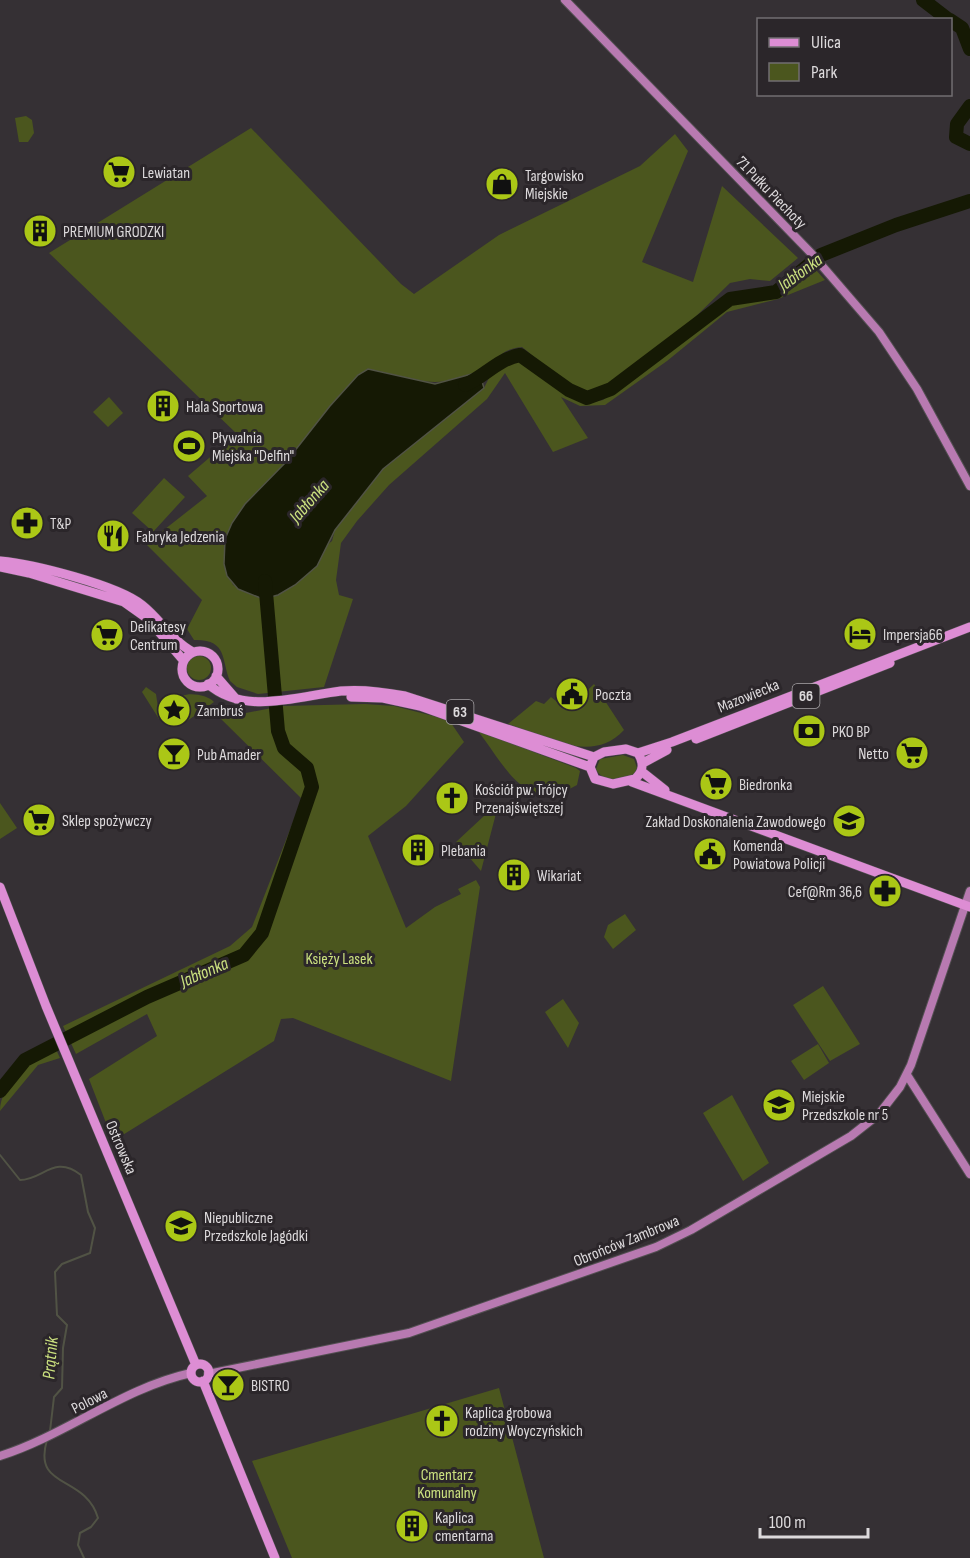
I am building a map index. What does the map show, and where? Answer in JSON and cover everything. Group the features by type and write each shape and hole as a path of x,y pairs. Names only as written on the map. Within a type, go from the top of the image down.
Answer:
{"main road":[{"path":"0,561 31,566 128,596 150,611 183,645 193,652 207,652 214,658 217,667 216,676 208,684"},
{"name":"63","path":"0,567 29,573 124,602 148,619 184,661 183,674 189,682 198,686 208,684 226,697 259,701 365,691 423,700 592,762 592,775 602,783 632,782 967,906"},
{"name":"Mazowiecka","path":"638,753 970,627"},
{"name":"Mazowiecka","path":"642,767 663,751 970,633"},
{"path":"184,661 193,652"},
{"path":"216,676 237,700"},
{"path":"592,762 604,752 626,749 638,753"},
{"name":"63","path":"638,753 642,767 663,789 711,811"},
{"path":"632,782 642,767"},
{"name":"Ostrowska","path":"0,888 19,940 194,1369"},
{"name":"Ostrowska","path":"0,901 19,940"},
{"path":"206,1377 196,1381 194,1369 204,1365 206,1377 276,1558"}],"street":[{"name":"71 Pułku Piechoty","path":"565,0 811,253 879,332 918,389 970,486"},
{"path":"967,906 970,891"},
{"name":"Obrońców Zambrowa","path":"206,1377 409,1333 656,1246 691,1230 862,1129 879,1114 907,1075 967,906"},
{"path":"907,1075 970,1174"},
{"name":"Polowa","path":"0,1456 41,1441 159,1382 194,1369"}],"green space":[{"path":"26,116 32,120 34,133 28,142 19,142 15,118"},
{"path":"251,128 401,284 414,294 499,235 640,166 675,134 688,151 642,262 693,282 722,186 798,258 770,281 750,279 730,283 685,327 603,389 592,391 571,384 549,370 522,347 508,350 478,372 451,381 409,380 368,369 330,406 286,462 245,504 224,564 233,585 263,599 332,541 335,530 383,469 484,388 493,370 519,358 574,398 588,402 603,400 732,304 781,294 815,269 825,280 778,299 727,312 667,361 605,405 580,406 561,397 588,438 553,452 505,373 487,399 389,485 341,543 336,580 339,595 353,599 324,687 258,694 237,687 230,681 218,647 213,643 194,640 187,629 202,600 146,544 207,496 188,476 237,434 49,253"},
{"path":"109,397 123,413 108,427 93,412"},
{"path":"164,478 185,497 153,532 132,513"},
{"path":"199,656 208,659 211,668 208,677 199,680 190,677 187,668 190,659"},
{"path":"594,684 624,730 611,740 598,746 568,745 508,724 536,701 544,704 551,697 567,710"},
{"path":"146,687 156,694 158,708 163,716 159,719 142,692"},
{"path":"179,693 182,696 194,694 203,696 214,702 180,726 164,702 167,696"},
{"name":"Księży Lasek","path":"365,704 394,706 449,720 464,742 406,806 368,836 406,928 435,907 461,894 458,889 476,880 480,887 451,1081 293,1018 281,1019 274,1041 113,1141 89,1079 157,1036 147,1014 76,1054 63,1026 230,946 252,927 302,799 220,718 282,706"},
{"path":"478,731 576,768 580,771 577,785 559,793 544,794 530,791 508,772"},
{"path":"623,755 634,759 637,768 634,774 613,779 603,777 596,769 600,759"},
{"path":"499,802 481,871 456,842"},
{"path":"0,803 17,828 0,839"},
{"path":"625,914 636,930 613,949 604,937 608,925"},
{"path":"823,986 860,1044 830,1061 793,1005"},
{"path":"563,999 579,1023 568,1048 545,1012"},
{"path":"818,1044 829,1063 804,1080 791,1061"},
{"path":"55,1047 60,1058 38,1065 0,1111 1,1101 6,1091 19,1073"},
{"path":"732,1095 769,1163 743,1181 703,1113"},
{"name":"Cmentarz Komunalny","path":"499,1388 544,1558 292,1558 252,1461"}],"water":[{"path":"368,369 435,384 479,372 484,388 383,469 335,530 317,566 295,585 278,595 263,599 238,589 227,576 224,564 225,539 232,523 245,504 286,462 330,406 358,375"}],"waterway":[{"name":"Jabłonka","path":"923,0 946,18"},
{"name":"Jabłonka","path":"952,21 962,28 970,49"},
{"name":"Jabłonka","path":"970,106 957,124 956,137 970,144"},
{"name":"Jabłonka","path":"465,385 505,360 520,355 569,390 587,398 611,389 730,299 776,292 821,255 896,225 970,201"},
{"name":"Jabłonka","path":"0,1091 25,1060 147,997 244,955 262,933 312,787 307,768 284,748 278,731 265,581"},
{"name":"Prątnik","path":"0,1155 20,1180 56,1167 72,1169 81,1175 88,1212 95,1228 90,1253 62,1264 55,1272 57,1315 67,1325 63,1348 62,1388 54,1397 50,1431"},
{"name":"Prątnik","path":"47,1440 44,1456 47,1467 53,1475 82,1494 91,1504 98,1518 91,1527 80,1533 78,1545 84,1558"}],"place":[{"name":"Lewiatan","path":"119,172"},
{"name":"Targowisko Miejskie","path":"502,184"},
{"name":"PREMIUM GRODZKI","path":"40,231"},
{"name":"Hala Sportowa","path":"163,406"},
{"name":"Pływalnia Miejska \"Delfin\"","path":"189,446"},
{"name":"T&P","path":"27,523"},
{"name":"Fabryka Jedzenia","path":"113,536"},
{"name":"Impersja66","path":"860,634"},
{"name":"Delikatesy Centrum","path":"107,635"},
{"name":"Poczta","path":"572,694"},
{"name":"Zambruś","path":"174,710"},
{"name":"PKO BP","path":"809,731"},
{"name":"Netto","path":"912,753"},
{"name":"Pub Amader","path":"174,754"},
{"name":"Biedronka","path":"716,784"},
{"name":"Kościół pw. Trójcy Przenajświętszej","path":"452,798"},
{"name":"Sklep spożywczy","path":"39,820"},
{"name":"Zakład Doskonalenia Zawodowego","path":"849,821"},
{"name":"Plebania","path":"418,850"},
{"name":"Komenda Powiatowa Policji","path":"710,854"},
{"name":"Wikariat","path":"514,875"},
{"name":"Cef@Rm 36,6","path":"885,891"},
{"name":"Miejskie Przedszkole nr 5","path":"779,1105"},
{"name":"Niepubliczne Przedszkole Jagódki","path":"181,1226"},
{"name":"BISTRO","path":"228,1385"},
{"name":"Kaplica grobowa rodziny Woyczyńskich","path":"442,1421"},
{"name":"Kaplica cmentarna","path":"412,1526"}]}
